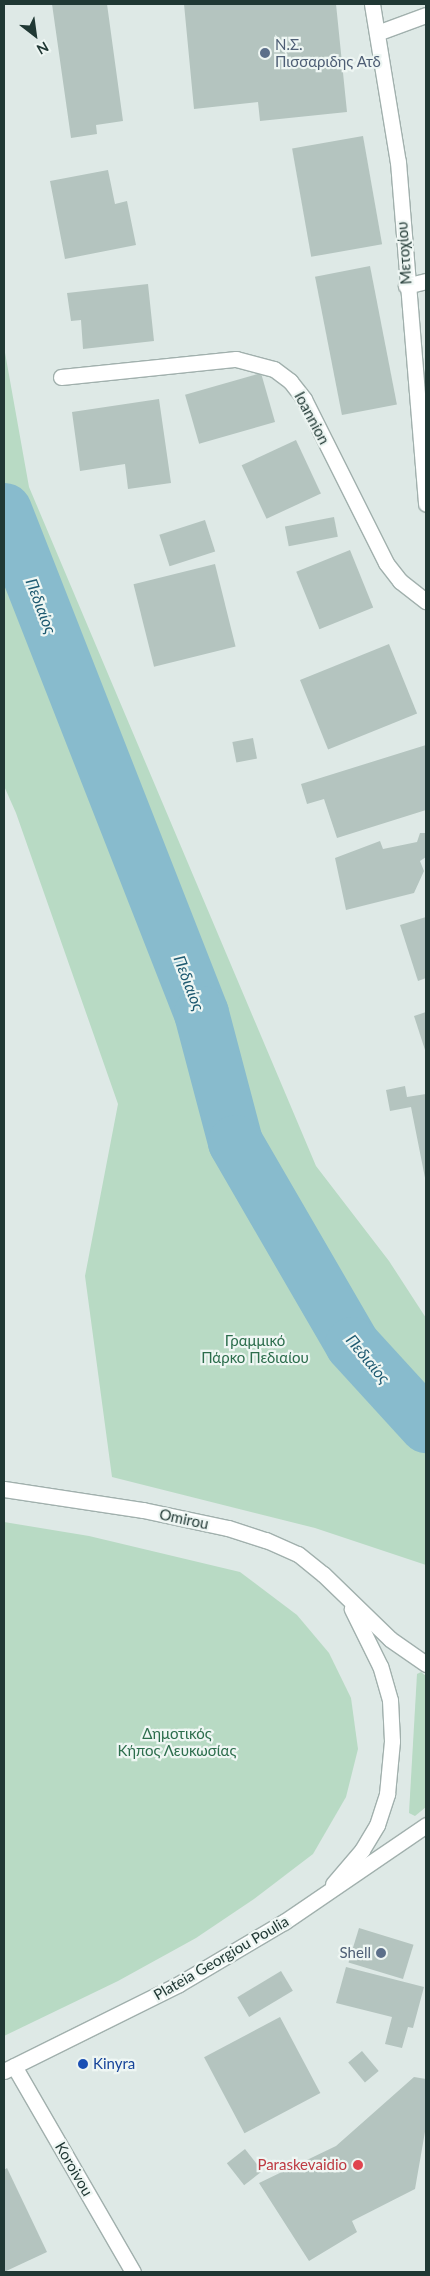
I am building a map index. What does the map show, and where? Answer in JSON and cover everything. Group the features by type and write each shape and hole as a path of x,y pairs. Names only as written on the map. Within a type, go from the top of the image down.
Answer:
{"street":[{"name":"Μετοχίου","path":"372,4 398,162 406,286 426,504"},
{"path":"377,33 426,14"},
{"path":"406,286 426,281"},
{"name":"Ioannion","path":"61,378 236,359 274,369 290,381 304,399 386,563 400,581 426,602"},
{"name":"Omirou","path":"4,1489 95,1501 236,1530 298,1554 390,1639 426,1664"},
{"name":"Omirou","path":"323,1896 362,1850 377,1825 387,1794 392,1741 390,1700 380,1666 345,1597"},
{"name":"Plateia Georgiou Poulia","path":"9,2069 179,1984 323,1896 424,1829"},
{"name":"Koroivou","path":"9,2069 133,2272"}],"green space":[{"name":"Γραμμικό Πάρκο Πεδιαίου","path":"4,347 29,487 316,1166 389,1261 426,1318 426,1565 315,1528 112,1477 85,1276 118,1104 16,813 4,786"},
{"name":"Δημοτικός Κήπος Λευκωσίας","path":"4,1522 89,1536 240,1572 297,1615 329,1653 351,1698 358,1749 346,1797 313,1854 254,1899 196,1938 118,1981 4,2036"},
{"path":"421,1672 426,1676 426,1807 415,1816 409,1813 417,1674"}],"building":[{"path":"52,4 107,4 123,121 96,125 97,134 71,138"},
{"name":"Ν.Σ. Πισσαριδης Ατδ","path":"184,4 336,4 347,112 260,121 258,102 194,109"},
{"path":"363,136 382,244 311,257 292,149"},
{"path":"108,170 115,204 127,201 136,245 65,259 50,181"},
{"path":"370,266 397,404 342,415 315,277"},
{"path":"148,284 154,341 83,349 81,320 71,321 67,293"},
{"path":"261,373 275,422 199,444 185,395"},
{"path":"159,399 171,483 128,489 125,464 80,471 72,412"},
{"path":"296,440 321,493 267,519 242,465"},
{"path":"334,517 338,537 289,546 285,527"},
{"path":"205,520 215,551 170,566 159,535"},
{"path":"350,550 373,607 319,629 296,572"},
{"path":"215,564 236,646 154,667 133,584"},
{"path":"389,644 417,714 328,750 300,680"},
{"path":"253,738 257,759 236,763 232,742"},
{"path":"426,745 426,810 337,838 324,799 307,804 301,784"},
{"path":"420,833 426,833 426,857 420,861 424,871 414,893 346,910 335,858 380,841 383,849 417,842"},
{"path":"426,917 426,978 418,981 400,925"},
{"path":"426,1012 426,1053 414,1016"},
{"path":"405,1086 407,1097 426,1094 426,1183 411,1107 390,1111 386,1090"},
{"name":"Shell","path":"359,1928 414,1945 403,1979 348,1962"},
{"path":"346,1967 424,1987 413,2028 408,2027 402,2048 385,2044 392,2017 336,2003"},
{"path":"281,1971 293,1991 249,2017 237,1997"},
{"path":"280,2017 320,2093 244,2133 204,2057"},
{"path":"362,2051 379,2071 365,2082 348,2063"},
{"name":"Paraskevaidio","path":"414,2077 426,2079 426,2126 415,2189 352,2221 357,2232 309,2261 259,2183 336,2146"},
{"path":"245,2149 262,2171 244,2185 227,2163"},
{"path":"7,2168 47,2252 4,2272 4,2170"}],"waterway":[{"name":"Πεδιαίος","path":"4,510 201,1013 235,1142 352,1344 426,1425"}],"place":[{"name":"Ν.Σ. Πισσαριδης Ατδ","path":"265,53"},
{"name":"Shell","path":"381,1953"},
{"name":"Kinyra","path":"83,2064"},
{"name":"Paraskevaidio","path":"358,2165"}]}
